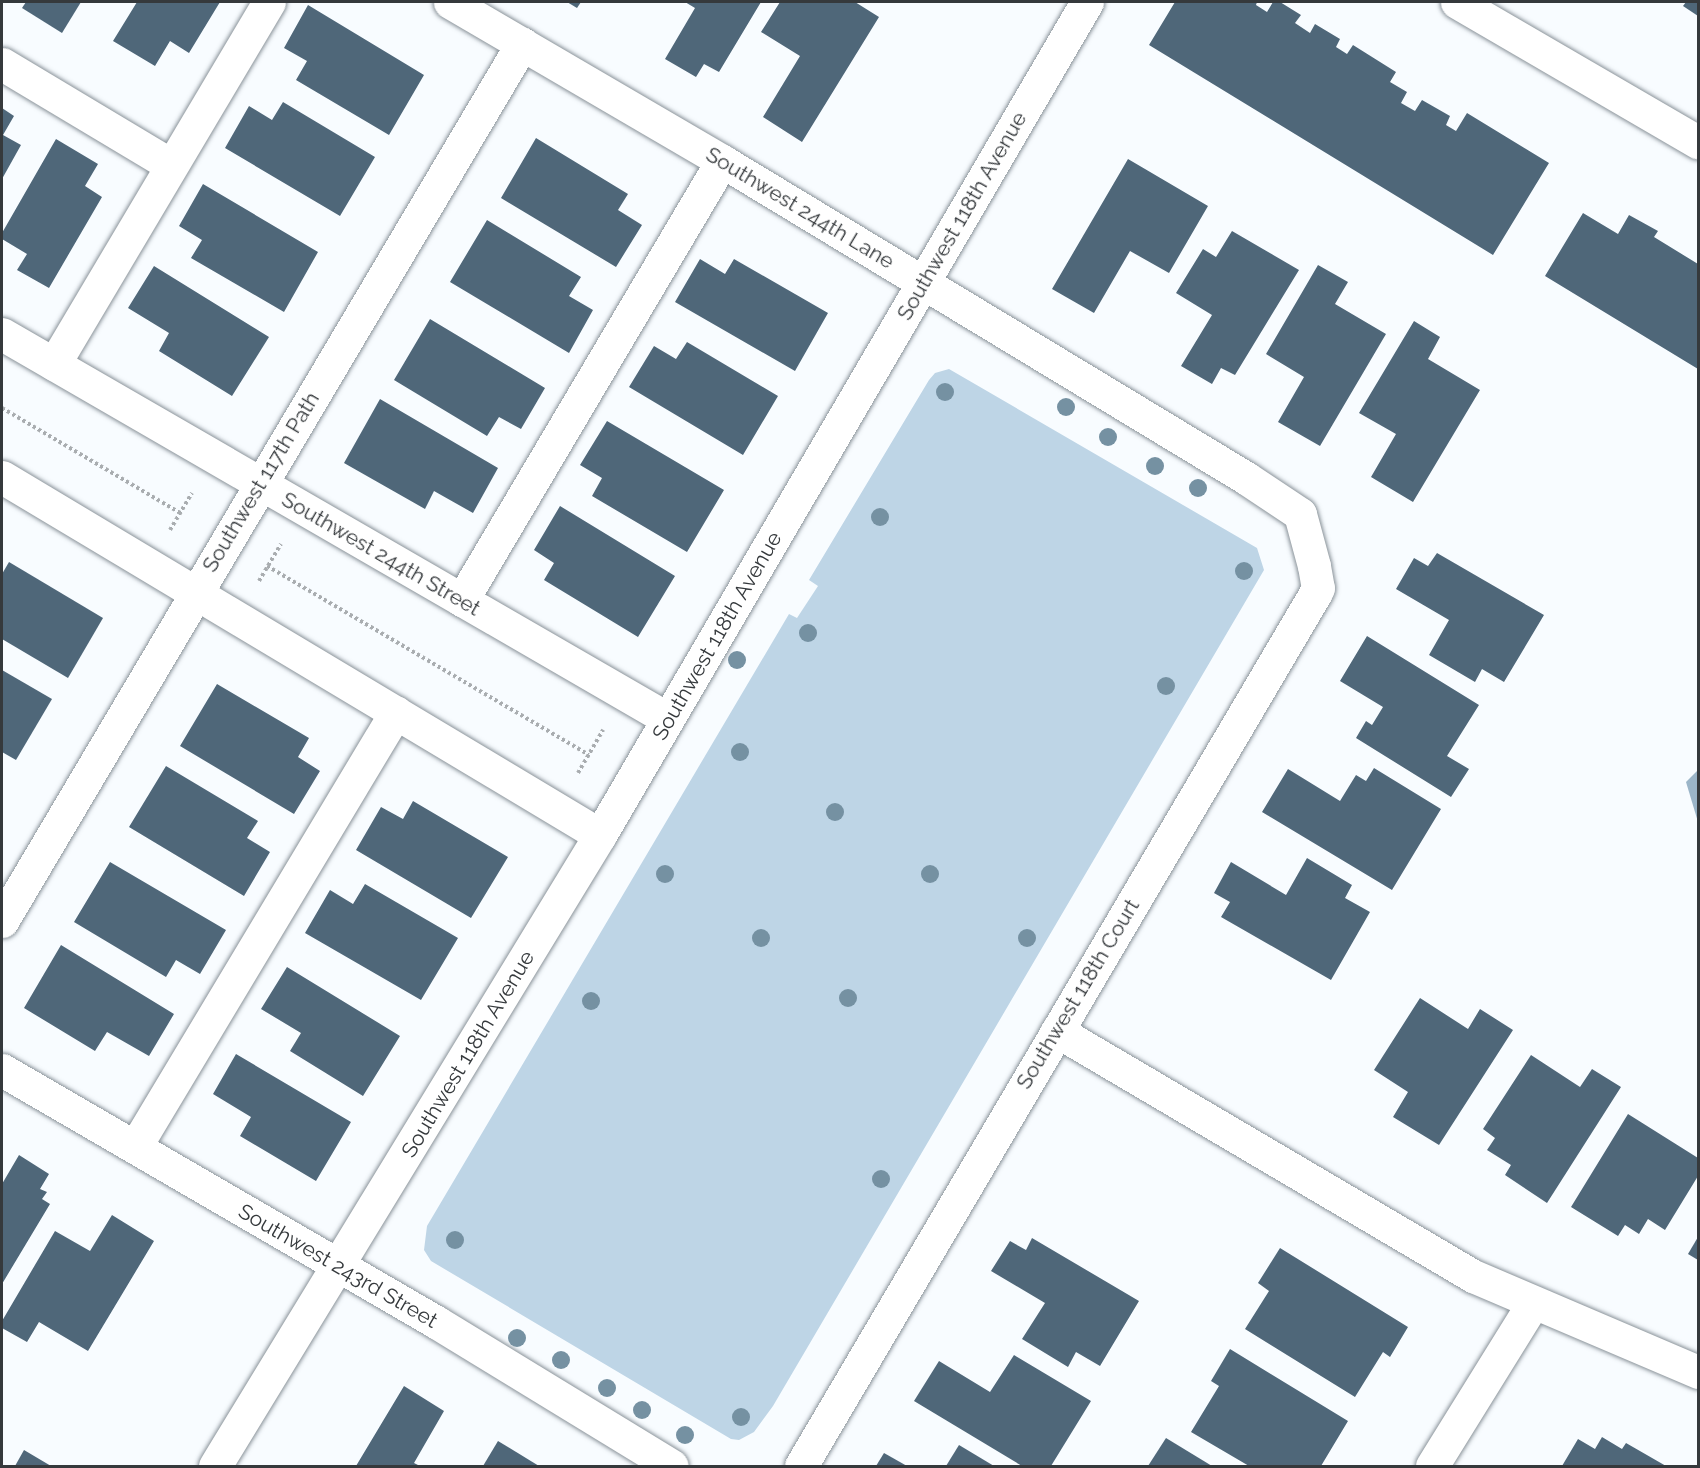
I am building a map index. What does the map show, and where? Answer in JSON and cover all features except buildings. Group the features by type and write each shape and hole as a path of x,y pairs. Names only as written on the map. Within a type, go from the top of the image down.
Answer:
{"street":[{"path":"54,364 269,2"},
{"name":"Southwest 244th Lane","path":"450,2 923,282 1300,514"},
{"name":"Southwest 118th Avenue","path":"215,1467 340,1266 600,835 1087,2"},
{"path":"1457,2 1698,142"},
{"name":"Southwest 117th Path","path":"2,921 522,44"},
{"path":"2,64 171,165"},
{"path":"462,600 722,161"},
{"name":"Southwest 244th Street","path":"2,334 668,719"},
{"path":"2,477 197,591 600,835"},
{"name":"Southwest 118th Court","path":"801,1467 1318,588 1300,514"},
{"path":"135,1148 396,712"},
{"path":"1057,1031 1411,1242 1533,1303 1698,1372"},
{"name":"Southwest 243rd Street","path":"2,1070 340,1266 672,1467"},
{"path":"1432,1467 1533,1303"}],"path":[{"path":"2,408 180,513"},
{"path":"164,539 194,489"},
{"path":"255,587 287,534"},
{"path":"267,566 589,755"},
{"path":"574,778 607,724"}],"shaded area":[{"path":"949,369 1257,548 1264,570 773,1406 754,1432 739,1440 731,1439 431,1261 424,1250 427,1226 789,614 797,618 818,586 809,580 929,380 935,373"},
{"path":"1698,770 1698,822 1686,782"}]}
